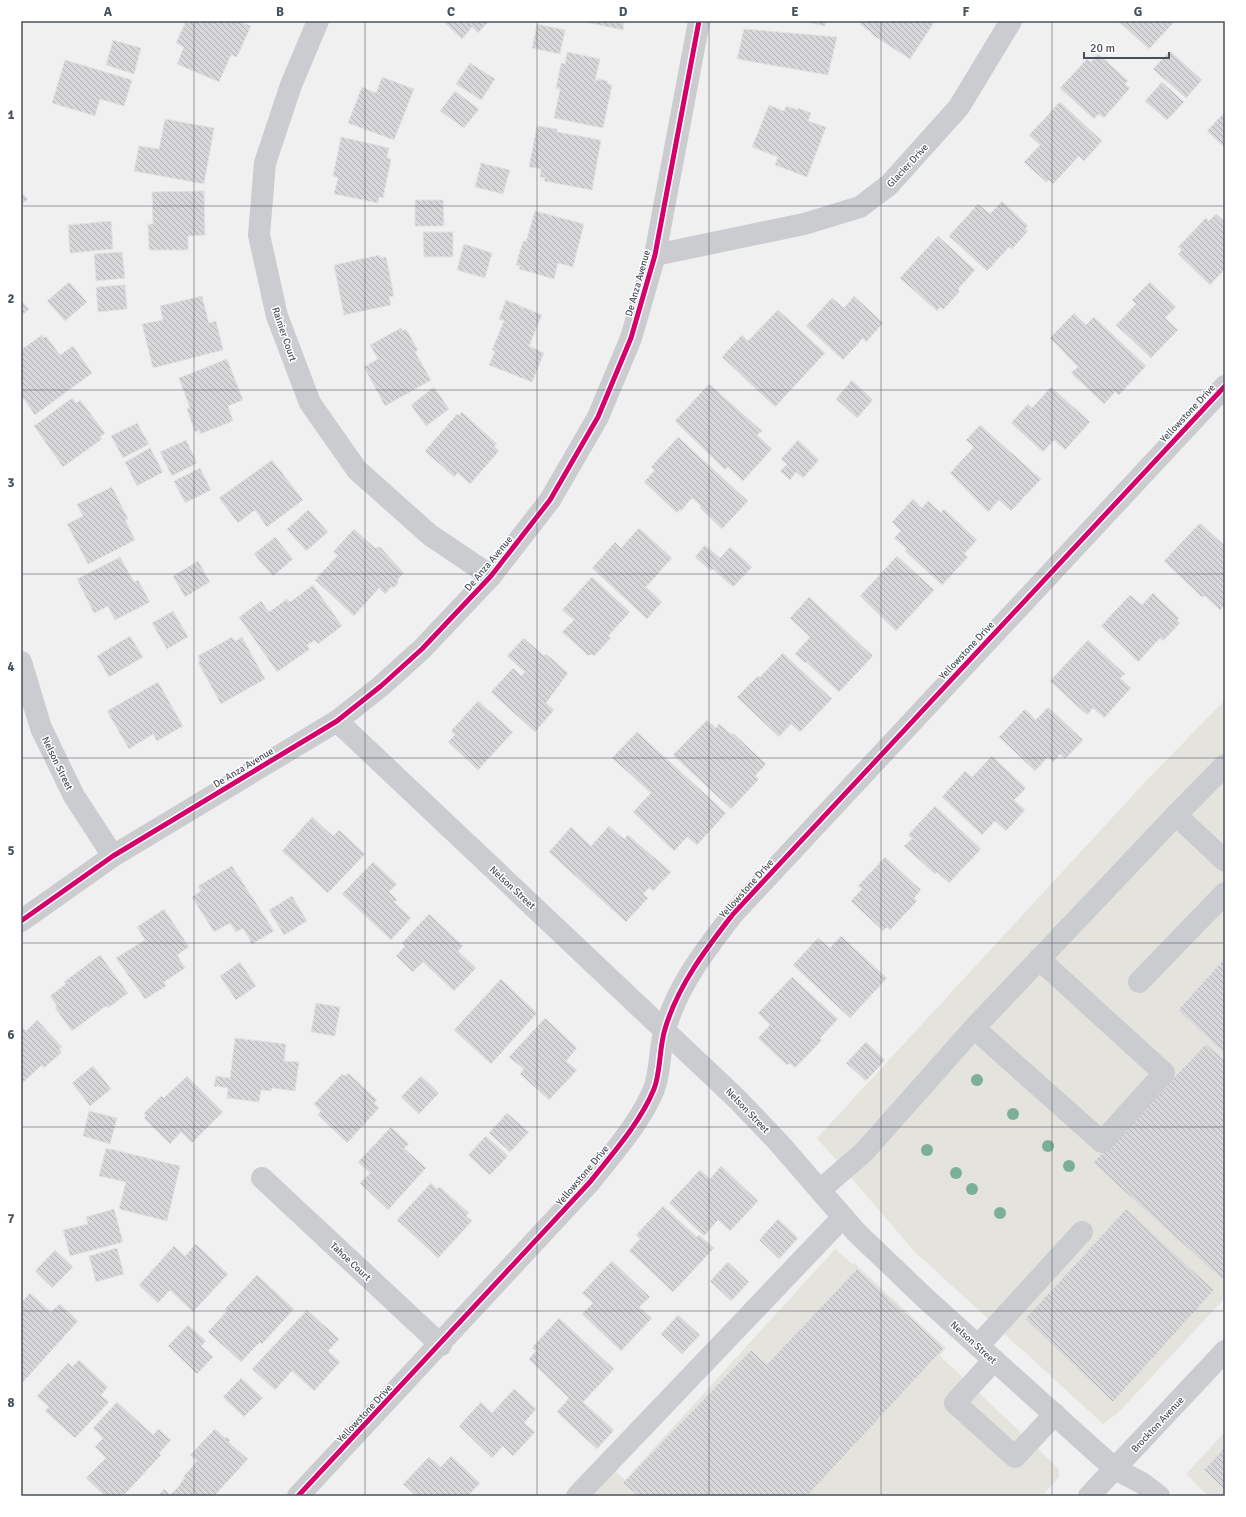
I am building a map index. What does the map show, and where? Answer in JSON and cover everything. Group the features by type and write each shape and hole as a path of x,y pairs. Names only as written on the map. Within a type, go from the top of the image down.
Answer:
{"street":[{"name":"Rainier Court","path":"318,21 291,85 266,163 259,236 277,316 310,403 358,470 430,535 491,576"},
{"name":"De Anza Avenue","path":"21,921 113,856 337,721 381,686 422,649 491,576 550,500 598,417 631,338 655,255 699,21"},
{"name":"Glacier Drive","path":"655,255 804,224 860,207 889,185 959,107 1011,21"},
{"name":"Yellowstone Drive","path":"298,1496 441,1345 590,1182 640,1115 654,1088 665,1029 680,993 701,955 733,914 1225,386"},
{"name":"Nelson Street","path":"21,662 41,728 74,796 113,856"},
{"name":"Nelson Street","path":"337,721 665,1029 737,1099 779,1143 843,1217 925,1298 1115,1469 1142,1483 1159,1496"},
{"path":"820,1190 864,1152 974,1028 1225,765"},
{"path":"1176,815 1225,861"},
{"path":"1140,982 1225,893"},
{"path":"974,1028 1102,1142 1164,1072 1039,959"},
{"name":"Tahoe Court","path":"262,1178 441,1345"},
{"path":"577,1496 843,1217"},
{"path":"978,1346 1082,1232"},
{"name":"Brockton Avenue","path":"1089,1496 1225,1351"},
{"path":"994,1360 956,1403 1015,1457 1055,1414"}],"shaded area":[{"path":"1225,700 1225,1298 1118,1413 1103,1424 914,1251 817,1138 1147,780"},
{"path":"835,1249 852,1264 854,1263 946,1348 940,1356 1059,1469 1059,1477 1042,1496 590,1496 614,1470 625,1480"},
{"path":"1225,1432 1225,1496 1208,1496 1186,1474"}],"building":[{"path":"186,21 194,23 195,21 238,21 251,26 237,57 231,55 219,82 177,64 184,47 176,43"},
{"path":"443,21 489,21 478,33 472,27 462,39"},
{"path":"581,21 624,21 623,30"},
{"path":"802,21 829,21 826,22 825,26"},
{"path":"862,21 935,21 910,59 871,34 872,33 860,24"},
{"path":"1118,21 1175,21 1149,49"},
{"path":"537,24 565,30 560,54 532,48"},
{"path":"744,29 837,37 828,75 737,59"},
{"path":"113,40 141,48 134,74 106,65"},
{"path":"1170,51 1202,80 1186,98 1153,69"},
{"path":"567,52 600,59 595,81 599,79 607,81 608,84 612,85 603,128 554,118 560,89 556,88 561,63 565,64"},
{"path":"1098,54 1128,81 1125,84 1130,88 1104,118 1099,114 1094,119 1060,88 1087,59 1091,62"},
{"path":"65,60 132,80 124,106 100,99 95,116 52,103"},
{"path":"470,63 495,79 481,100 456,84"},
{"path":"382,77 414,89 394,140 348,123 362,87 376,93"},
{"path":"1162,82 1184,102 1167,120 1145,101"},
{"path":"455,91 479,109 464,128 440,111"},
{"path":"1060,102 1102,141 1084,161 1079,156 1053,184 1049,180 1046,182 1024,162 1040,145 1029,135"},
{"path":"769,105 784,111 786,106 798,110 798,108 811,113 808,121 826,127 807,177 775,165 778,157 752,147"},
{"path":"1224,113 1225,114 1225,148 1207,131"},
{"path":"165,119 214,128 204,184 134,171 139,146 159,149"},
{"path":"537,126 557,129 557,132 601,140 592,190 544,181 545,178 540,177 541,169 529,167"},
{"path":"341,137 389,148 387,158 391,159 383,198 379,197 378,203 334,194 338,178 333,176"},
{"path":"481,163 510,170 503,194 475,187"},
{"path":"204,191 205,235 188,236 188,250 149,250 148,224 153,224 152,192"},
{"path":"21,192 28,199 21,205"},
{"path":"415,200 443,200 444,226 415,226"},
{"path":"1002,201 1028,226 1025,229 1028,231 1012,249 1009,247 987,271 949,236 978,204 990,214"},
{"path":"535,211 584,224 573,267 558,263 554,279 519,269 520,266 516,265 523,241 526,242"},
{"path":"1216,214 1225,222 1225,274 1223,271 1210,285 1178,254 1182,250 1178,247 1206,218 1209,221"},
{"path":"111,221 113,249 70,253 68,225"},
{"path":"423,232 453,232 453,257 424,257"},
{"path":"938,236 975,270 958,289 960,291 943,310 940,307 937,311 900,278"},
{"path":"464,244 492,253 485,278 457,270"},
{"path":"122,252 125,278 96,281 94,254"},
{"path":"380,255 380,258 386,257 394,296 389,297 391,305 344,315 334,265"},
{"path":"69,282 87,302 65,321 47,301"},
{"path":"1150,282 1176,307 1165,318 1178,330 1151,358 1116,325 1136,304 1132,300"},
{"path":"125,285 127,309 98,312 96,287"},
{"path":"202,296 209,323 216,321 223,350 153,368 142,324 163,320 160,306"},
{"path":"854,296 883,323 866,342 863,338 843,360 806,326 832,298 844,308"},
{"path":"21,300 29,309 21,316"},
{"path":"506,300 542,315 529,346 544,353 532,382 489,365 495,351 492,350 504,321 499,319"},
{"path":"778,310 825,353 775,407 722,357 742,335 748,341"},
{"path":"1074,313 1086,325 1094,317 1146,366 1119,395 1115,392 1104,404 1071,373 1078,367 1050,338"},
{"path":"401,328 403,331 406,329 418,350 415,352 431,380 385,406 364,367 378,359 370,345"},
{"path":"42,335 43,338 46,336 60,355 73,346 92,373 35,415 21,395 21,350"},
{"path":"227,359 243,400 228,406 233,421 200,434 199,430 195,432 187,409 190,408 179,378"},
{"path":"852,380 873,400 857,418 836,399"},
{"path":"709,384 762,431 757,435 772,449 743,481 728,467 725,470 675,421"},
{"path":"434,387 449,409 426,426 411,405"},
{"path":"1051,387 1090,422 1065,450 1054,440 1043,452 1011,423 1028,404 1032,408"},
{"path":"72,398 76,403 80,400 105,433 100,437 102,439 63,467 34,426"},
{"path":"462,412 497,444 494,446 499,451 470,484 458,473 454,477 425,451 457,414 459,416"},
{"path":"137,423 149,444 123,458 111,436"},
{"path":"980,425 1041,479 1011,511 999,500 988,512 950,473 974,447 966,440"},
{"path":"678,437 748,501 722,529 700,508 701,506 692,498 681,511 679,510 677,513 644,482 655,470 651,467"},
{"path":"186,440 197,463 172,476 160,452"},
{"path":"798,440 819,460 803,478 796,472 790,480 780,471 787,464 781,459"},
{"path":"150,448 163,472 137,486 125,462"},
{"path":"272,460 303,500 267,527 255,510 238,523 219,498"},
{"path":"200,468 211,490 185,503 174,481"},
{"path":"112,487 128,519 125,520 135,540 88,564 67,524 83,516 77,504"},
{"path":"913,499 922,508 928,501 941,513 944,509 977,540 964,554 968,557 942,585 905,551 907,549 894,538 901,531 892,522"},
{"path":"308,510 328,532 306,551 287,529"},
{"path":"1200,523 1225,546 1225,608 1223,607 1220,610 1205,596 1202,597 1164,561"},
{"path":"639,528 672,558 646,587 662,602 647,619 592,568 615,542 621,548"},
{"path":"354,529 375,548 380,547 404,573 398,579 398,583 395,587 391,587 385,594 379,588 354,616 315,580 338,555 333,552"},
{"path":"275,537 293,559 273,576 254,554"},
{"path":"705,545 720,558 730,547 752,567 733,587 713,569 711,571 695,557"},
{"path":"897,556 934,590 896,631 860,596"},
{"path":"120,557 134,582 138,580 150,602 115,620 108,606 94,613 77,579"},
{"path":"198,561 210,582 185,597 173,576"},
{"path":"592,577 630,612 608,636 611,638 594,656 591,654 589,656 562,632 574,620 562,610"},
{"path":"313,585 342,626 318,644 315,640 307,645 310,649 277,672 239,617 261,601 269,612 287,599 290,602"},
{"path":"1153,593 1179,618 1177,621 1180,623 1163,641 1160,638 1138,662 1101,626 1130,595 1142,605"},
{"path":"809,597 873,656 839,692 795,654 810,637 790,618"},
{"path":"173,611 188,637 167,649 152,623"},
{"path":"130,636 143,657 109,677 97,656"},
{"path":"232,637 235,641 242,637 265,679 221,704 198,662 200,661 198,656"},
{"path":"524,638 544,656 546,654 568,673 546,703 554,710 535,732 491,692 513,668 521,676 525,672 507,656"},
{"path":"1088,640 1125,674 1120,678 1131,688 1104,718 1093,708 1087,715 1050,681"},
{"path":"783,653 832,699 800,732 791,724 779,737 737,697 758,676 760,677"},
{"path":"158,682 183,726 157,741 153,734 129,749 107,711"},
{"path":"478,701 513,732 478,770 448,742 455,735 451,731"},
{"path":"1048,707 1083,740 1065,759 1060,754 1053,762 1048,757 1035,771 999,737 1025,709 1036,720"},
{"path":"707,720 716,728 719,724 732,735 733,733 766,764 755,776 759,779 731,809 673,755"},
{"path":"637,732 726,813 697,845 687,837 674,851 633,812 651,793 612,758"},
{"path":"992,756 1026,788 1014,800 1025,810 1006,831 995,821 982,835 942,797 965,771 972,777"},
{"path":"935,806 981,849 949,883 937,872 935,874 904,846 912,839 908,835"},
{"path":"312,817 333,836 339,830 365,854 328,893 282,851"},
{"path":"609,826 624,839 628,835 671,872 653,891 649,888 643,894 648,898 626,922 549,852 571,827 591,846"},
{"path":"885,857 921,890 914,898 917,901 890,930 887,927 883,931 851,901 862,889 858,886"},
{"path":"373,862 397,884 389,892 397,900 394,902 411,918 391,940 342,894"},
{"path":"232,866 274,931 252,944 243,928 236,932 230,923 214,932 192,897 201,891 198,886"},
{"path":"292,896 307,921 284,935 269,910"},
{"path":"164,909 189,947 177,955 185,968 164,982 166,986 145,999 116,958 145,940 137,927"},
{"path":"429,914 463,946 458,951 476,968 454,991 423,962 413,972 396,956 405,946 402,943"},
{"path":"841,936 887,978 850,1018 793,965 818,938 830,948"},
{"path":"100,955 128,993 108,1008 106,1006 72,1031 55,1008 57,1006 50,996 66,984 64,982"},
{"path":"1225,958 1225,1054 1178,1010"},
{"path":"240,962 256,986 236,1000 220,976"},
{"path":"792,977 838,1019 820,1038 822,1040 795,1068 790,1063 787,1065 758,1038 770,1025 758,1013"},
{"path":"501,979 537,1013 491,1064 454,1030"},
{"path":"316,1003 340,1007 335,1036 311,1032"},
{"path":"545,1018 577,1048 566,1061 577,1070 549,1100 520,1074 524,1069 509,1057"},
{"path":"37,1020 62,1047 59,1049 62,1052 44,1068 42,1065 21,1084 21,1026 26,1031"},
{"path":"235,1038 286,1044 284,1061 299,1062 295,1091 272,1088 271,1091 261,1090 259,1102 227,1098 228,1088 214,1086 216,1076 230,1078"},
{"path":"866,1042 885,1060 866,1081 846,1063"},
{"path":"1206,1044 1225,1061 1225,1276 1222,1279 1093,1163"},
{"path":"93,1066 111,1089 90,1106 72,1083"},
{"path":"348,1073 377,1100 374,1103 379,1108 347,1143 318,1115 321,1111 314,1104 342,1074 345,1076"},
{"path":"187,1076 223,1112 192,1143 181,1132 170,1144 144,1118 146,1116 144,1113 161,1096 164,1098"},
{"path":"421,1076 439,1093 419,1114 401,1097"},
{"path":"89,1111 117,1118 110,1144 83,1136"},
{"path":"507,1113 529,1132 510,1152 489,1133"},
{"path":"391,1127 409,1144 404,1148 426,1168 388,1210 360,1183 370,1173 358,1162"},
{"path":"486,1136 508,1156 490,1175 468,1155"},
{"path":"106,1148 180,1166 167,1221 119,1209 126,1182 99,1176"},
{"path":"721,1166 758,1201 730,1231 718,1220 704,1236 669,1203 700,1170 710,1179"},
{"path":"431,1183 437,1189 440,1187 469,1213 466,1216 472,1221 438,1258 397,1220"},
{"path":"663,1206 697,1237 699,1235 714,1248 673,1292 629,1251 640,1239 636,1235"},
{"path":"114,1209 123,1242 70,1256 63,1230 88,1224 86,1217"},
{"path":"1126,1209 1214,1290 1113,1402 1025,1319"},
{"path":"778,1219 798,1238 779,1259 759,1240"},
{"path":"196,1244 228,1274 193,1312 170,1290 158,1303 139,1285 174,1246 185,1256"},
{"path":"117,1248 124,1274 96,1282 89,1256"},
{"path":"55,1250 73,1267 52,1288 35,1271"},
{"path":"612,1261 650,1297 639,1307 652,1318 621,1351 582,1314 593,1303 582,1293"},
{"path":"728,1262 749,1282 731,1301 710,1281"},
{"path":"857,1269 944,1348 807,1496 638,1496 623,1483 751,1350 767,1364"},
{"path":"257,1275 294,1309 262,1344 260,1342 241,1362 208,1332 227,1311 225,1309"},
{"path":"30,1293 51,1312 60,1304 78,1321 23,1382 21,1380 21,1303"},
{"path":"307,1310 339,1339 328,1351 340,1362 314,1391 292,1371 275,1390 252,1369"},
{"path":"678,1315 700,1335 682,1354 661,1334"},
{"path":"559,1318 614,1369 583,1402 614,1430 597,1449 557,1412 569,1398 529,1359 536,1351 532,1348"},
{"path":"188,1325 206,1341 201,1346 213,1357 197,1374 168,1346"},
{"path":"79,1360 108,1387 101,1395 109,1402 75,1438 45,1411 49,1407 37,1396 68,1363 72,1367"},
{"path":"241,1378 263,1398 244,1417 223,1397"},
{"path":"514,1389 536,1409 524,1423 535,1432 513,1456 503,1446 492,1458 459,1426 481,1402 492,1413"},
{"path":"117,1402 153,1435 158,1429 171,1440 159,1453 161,1455 123,1496 105,1496 86,1478 106,1458 95,1447 103,1438 93,1428"},
{"path":"215,1429 225,1438 226,1437 230,1440 228,1442 248,1459 214,1496 158,1496 164,1489 170,1495 179,1486 185,1477 184,1476 197,1461 190,1455"},
{"path":"1225,1447 1225,1490 1204,1470"},
{"path":"451,1456 480,1483 468,1496 416,1496 403,1484 429,1457 441,1467"}],"cycle path":[{"path":"21,921 113,856 337,721 381,686 422,649 491,576 550,500 598,417 631,338 655,255 699,21"},
{"path":"298,1496 590,1182 634,1126 654,1089 658,1075 663,1036 677,997 703,954 733,914 1225,386"}]}
